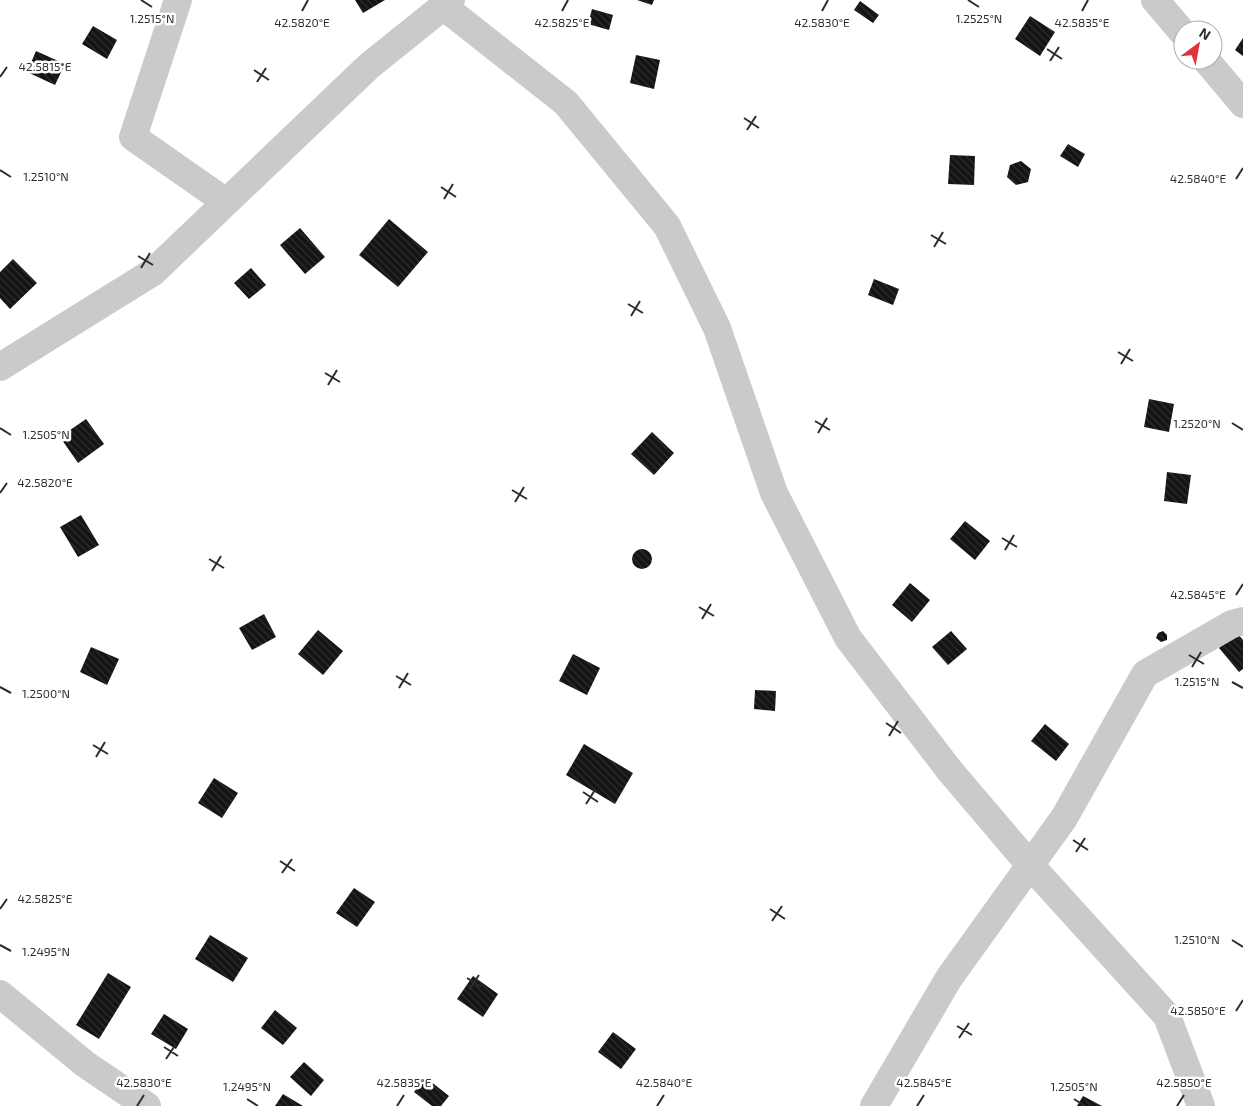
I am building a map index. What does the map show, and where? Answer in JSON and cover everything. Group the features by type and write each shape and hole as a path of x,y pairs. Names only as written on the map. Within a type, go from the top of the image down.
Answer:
{"street":[{"path":"178,0 133,137 226,202"},
{"path":"1156,0 1173,21"},
{"path":"0,367 153,272 369,66 447,3 566,103 667,226 717,328 774,493 848,638 950,771 1030,865 1167,1016 1201,1106"},
{"path":"1214,70 1243,104"},
{"path":"874,1106 949,978 1064,818 1145,674 1232,624 1243,621"},
{"path":"0,994 86,1064 147,1106"}],"building":[{"path":"355,0 385,0 363,13"},
{"path":"637,0 654,0 652,5"},
{"path":"860,1 879,15 873,23 854,10"},
{"path":"592,9 613,15 609,30 588,24"},
{"path":"1030,16 1055,32 1040,56 1015,39"},
{"path":"93,26 117,40 107,59 82,44"},
{"path":"1243,38 1243,56 1235,50"},
{"path":"36,51 65,64 55,85 27,72"},
{"path":"636,55 660,60 654,89 630,83"},
{"path":"1068,144 1085,154 1078,167 1060,156"},
{"path":"950,155 975,156 974,185 948,184"},
{"path":"1021,161 1031,169 1028,182 1016,185 1007,177 1010,165"},
{"path":"389,219 428,252 398,287 359,255"},
{"path":"300,228 325,257 305,274 280,245"},
{"path":"13,259 37,283 10,309 0,298 0,272"},
{"path":"251,268 266,285 249,299 234,283"},
{"path":"874,279 899,289 893,305 868,295"},
{"path":"1149,399 1174,404 1169,432 1144,427"},
{"path":"86,419 104,444 78,463 60,437"},
{"path":"652,432 674,453 654,475 631,454"},
{"path":"1167,472 1191,475 1187,504 1164,501"},
{"path":"81,515 99,545 78,557 60,527"},
{"path":"965,521 990,541 975,560 950,539"},
{"path":"642,549 649,552 652,559 649,566 642,569 635,566 632,559 635,552"},
{"path":"910,583 930,600 912,622 892,605"},
{"path":"264,614 276,637 252,650 239,628"},
{"path":"318,630 343,651 323,675 298,654"},
{"path":"951,631 967,649 948,665 932,647"},
{"path":"1163,631 1167,635 1167,640 1161,642 1156,638 1158,633"},
{"path":"1237,633 1243,640 1243,669 1239,672 1219,648"},
{"path":"91,647 119,659 107,685 80,672"},
{"path":"573,654 600,668 587,695 559,681"},
{"path":"755,690 776,691 775,711 754,709"},
{"path":"1045,724 1069,744 1056,761 1031,741"},
{"path":"584,744 633,773 615,804 566,775"},
{"path":"214,778 238,793 222,818 198,803"},
{"path":"354,888 375,902 357,927 336,913"},
{"path":"210,935 248,958 233,982 195,959"},
{"path":"108,973 131,987 99,1039 76,1025"},
{"path":"473,976 498,994 483,1017 457,999"},
{"path":"275,1010 297,1028 283,1045 261,1028"},
{"path":"164,1014 188,1029 176,1049 151,1034"},
{"path":"613,1032 636,1049 621,1069 598,1052"},
{"path":"304,1062 324,1080 311,1096 290,1077"},
{"path":"425,1077 449,1096 441,1106 432,1106 414,1092"},
{"path":"283,1094 303,1106 275,1106"},
{"path":"1083,1096 1102,1106 1077,1106"}]}
